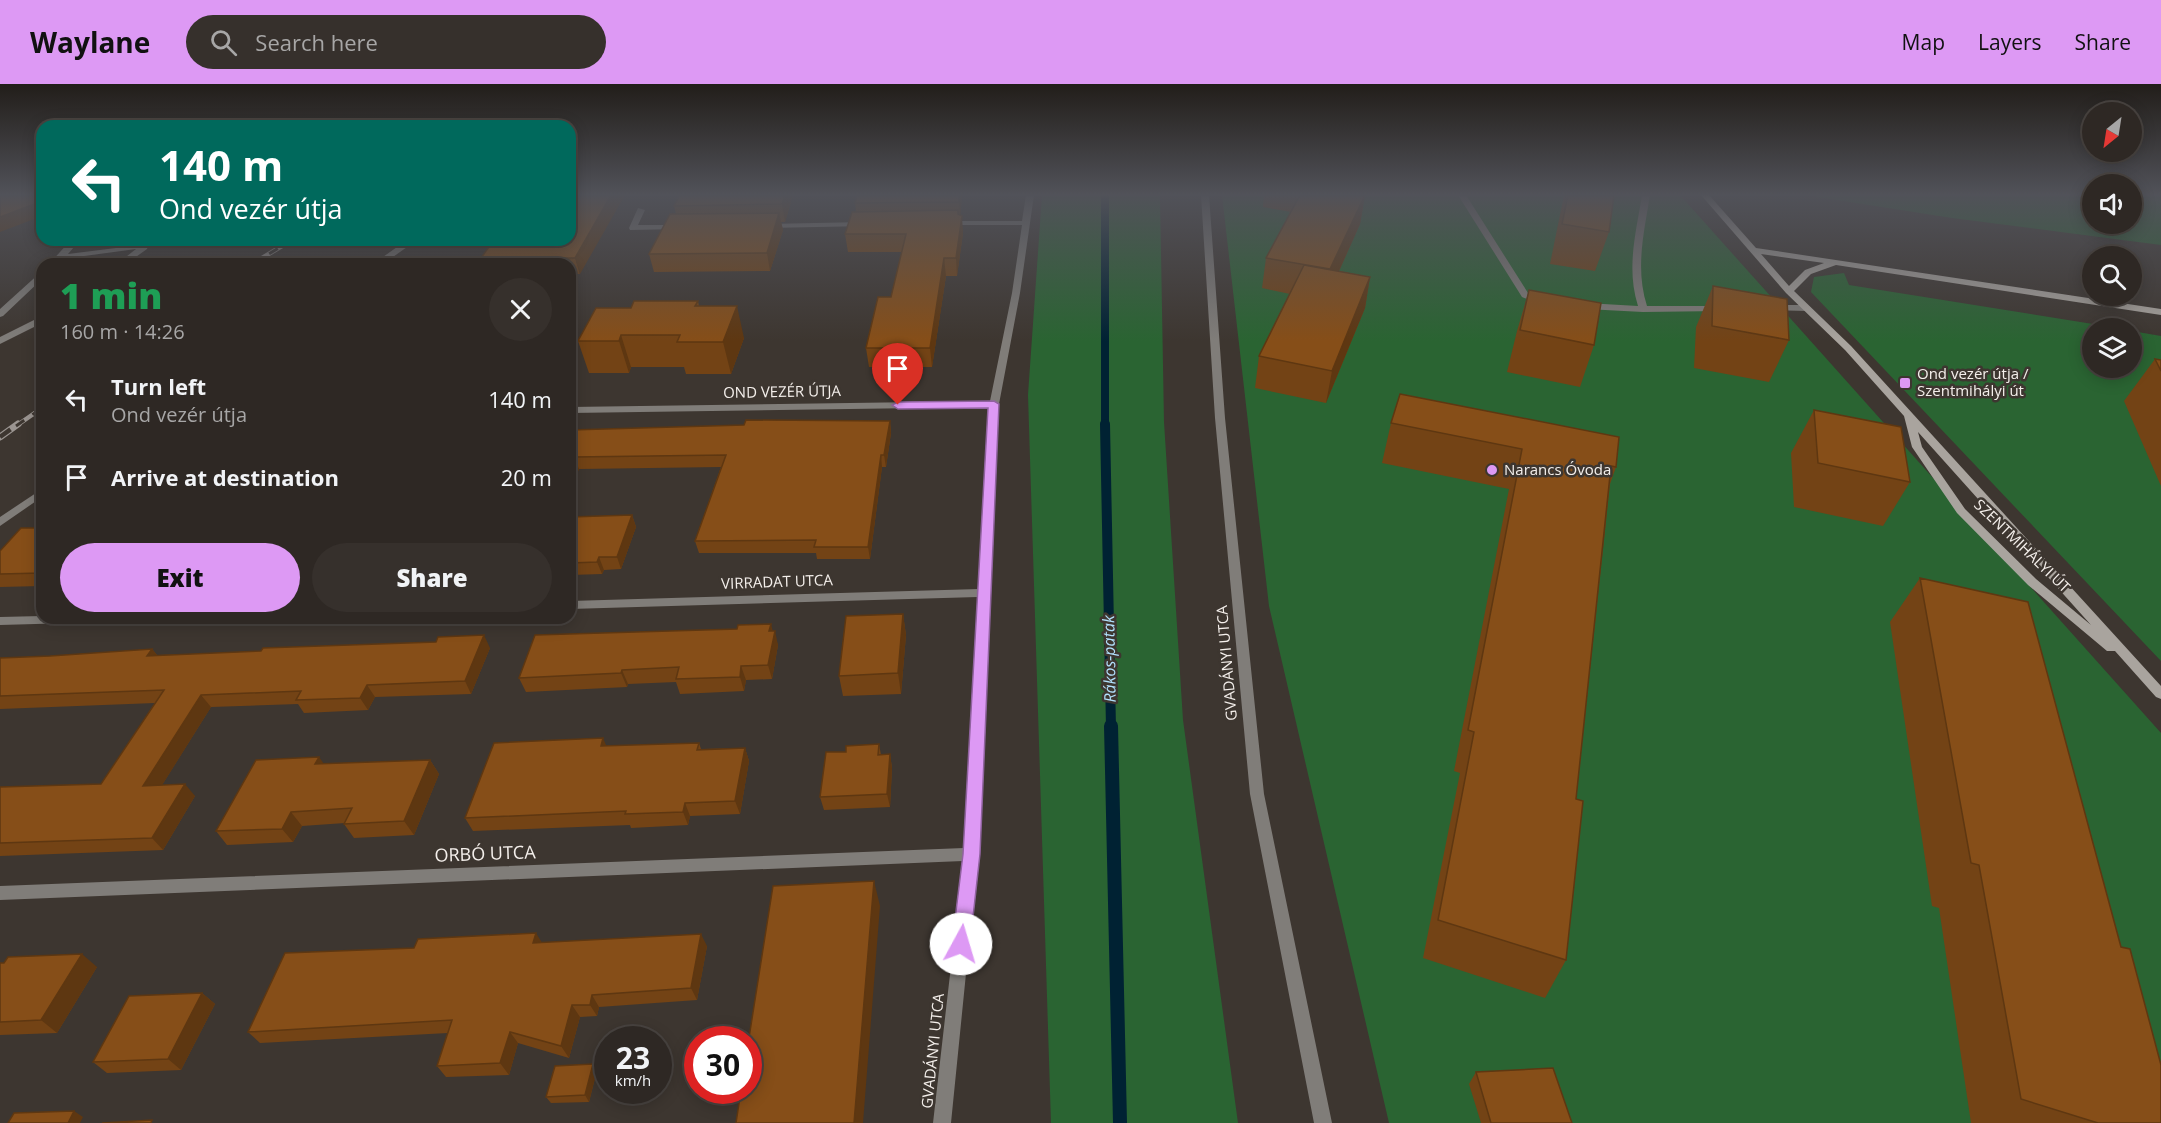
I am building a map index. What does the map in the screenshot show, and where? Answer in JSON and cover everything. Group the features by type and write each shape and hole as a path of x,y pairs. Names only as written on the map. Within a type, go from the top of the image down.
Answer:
{"street":[{"name":"GVADÁNYI UTCA","path":"942,1123 971,854 994,404 1016,293 1022,243"},
{"name":"GVADÁNYI UTCA","path":"1209,243 1220,418 1257,794 1323,1123"},
{"path":"1493,243 1525,295 1548,304"},
{"path":"1637,243 1636,290 1643,309"},
{"name":"SZENTMIHÁLYI ÚT","path":"1748,243 1789,291 1848,348 1908,413 2161,694"},
{"path":"61,256 70,246"},
{"path":"61,256 133,246"},
{"path":"129,258 144,246"},
{"path":"386,258 404,246"},
{"path":"1754,250 2161,312"},
{"path":"1789,291 1808,272 1837,261"},
{"path":"0,314 36,280"},
{"path":"1572,306 1732,309"},
{"path":"1765,308 1807,308"},
{"path":"0,341 36,322"},
{"name":"OND VEZÉR ÚTJA","path":"576,410 994,404"},
{"name":"SZENTMIHÁLYI ÚT","path":"1908,413 1917,447 1961,511 2032,582 2147,678"},
{"path":"0,522 36,496"},
{"name":"VIRRADAT UTCA","path":"576,605 985,593"},
{"path":"0,621 36,620"},
{"name":"ORBÓ UTCA","path":"0,893 971,854"}],"green space":[{"path":"1039,243 1161,243 1164,422 1183,720 1238,1123 1051,1123 1028,395"},
{"path":"1228,243 1723,243 2161,733 2161,1123 1389,1123 1269,606"},
{"path":"1844,273 1849,285 2082,322 2082,378 2142,378 2142,333 2161,336 2161,661 1811,292 1814,277"}],"building":[{"path":"576,243 583,243 575,258 481,258 490,246 576,246"},
{"path":"655,243 770,243 767,253 649,254"},
{"path":"904,243 958,243 956,258 944,258 930,348 866,348 878,297 891,297"},
{"path":"1274,243 1342,243 1330,269 1266,258"},
{"path":"1304,265 1370,277 1332,371 1259,356"},
{"path":"1713,286 1787,299 1789,340 1712,326"},
{"path":"1529,290 1601,303 1594,345 1520,330"},
{"path":"634,301 698,301 695,306 737,306 723,342 677,342 680,335 621,335 619,341 578,341 596,308 631,308"},
{"path":"2155,359 2161,360 2161,371"},
{"path":"1400,394 1619,437 1616,467 1611,466 1576,799 1583,801 1566,960 1438,920 1474,732 1468,730 1522,449 1391,423"},
{"path":"1814,410 1901,427 1910,482 1818,463"},
{"path":"746,420 890,421 884,455 881,455 868,547 814,547 816,540 695,541 726,455 576,457 576,430 744,425"},
{"path":"632,515 617,557 599,557 597,562 576,563 576,517"},
{"path":"21,528 36,528 36,573 0,574 0,551"},
{"path":"1920,578 2028,602 2121,947 2130,949 2161,1065 2161,1123 2098,1123 2021,1099 1979,865 1971,863"},
{"path":"903,614 898,673 839,676 846,616"},
{"path":"771,624 769,631 775,631 768,665 741,666 740,677 676,679 679,667 622,670 621,673 519,678 535,635 737,629 738,625"},
{"path":"484,635 465,681 367,685 360,698 296,700 301,691 201,695 143,786 185,784 152,838 0,843 0,787 101,784 164,690 0,696 0,658 152,649 147,656 261,651 263,648 436,642 438,637"},
{"path":"603,738 601,746 699,743 697,750 745,748 735,801 685,803 683,812 625,814 626,811 465,818 494,743"},
{"path":"879,744 878,755 890,754 887,794 820,797 826,752 846,752 846,746"},
{"path":"319,757 315,764 430,760 404,821 344,824 352,808 291,812 282,829 216,831 256,760"},
{"path":"874,881 854,1123 736,1123 739,1104 762,1104 762,1026 751,1026 773,886"},
{"path":"536,933 533,943 701,934 691,988 592,995 590,1005 572,1005 561,1046 510,1032 500,1063 437,1066 452,1020 248,1032 285,953 414,948 418,939"},
{"path":"82,954 41,1020 0,1022 0,963 4,963 8,957"},
{"path":"202,993 168,1059 93,1062 129,996"},
{"path":"593,1064 585,1095 546,1097 555,1066"},
{"path":"1553,1068 1572,1123 1491,1123 1476,1072"},
{"path":"74,1111 68,1123 8,1123 14,1113"},
{"path":"152,1120 151,1123 102,1123"}],"waterway":[{"name":"Rákos-patak","path":"1105,243 1105,424"},
{"name":"Rákos-patak","path":"1105,424 1111,728"},
{"name":"Rákos-patak","path":"1111,726 1120,1123"}],"railway":[{"path":"262,258 282,246"},
{"path":"16,426 36,412"},
{"path":"0,437 18,424"}],"place":[{"name":"Ond vezér útja / Szentmihályi út","path":"1905,383"},
{"name":"Narancs Óvoda","path":"1492,470"}],"route":[{"path":"898,405 994,404 971,854 961,944"}]}
